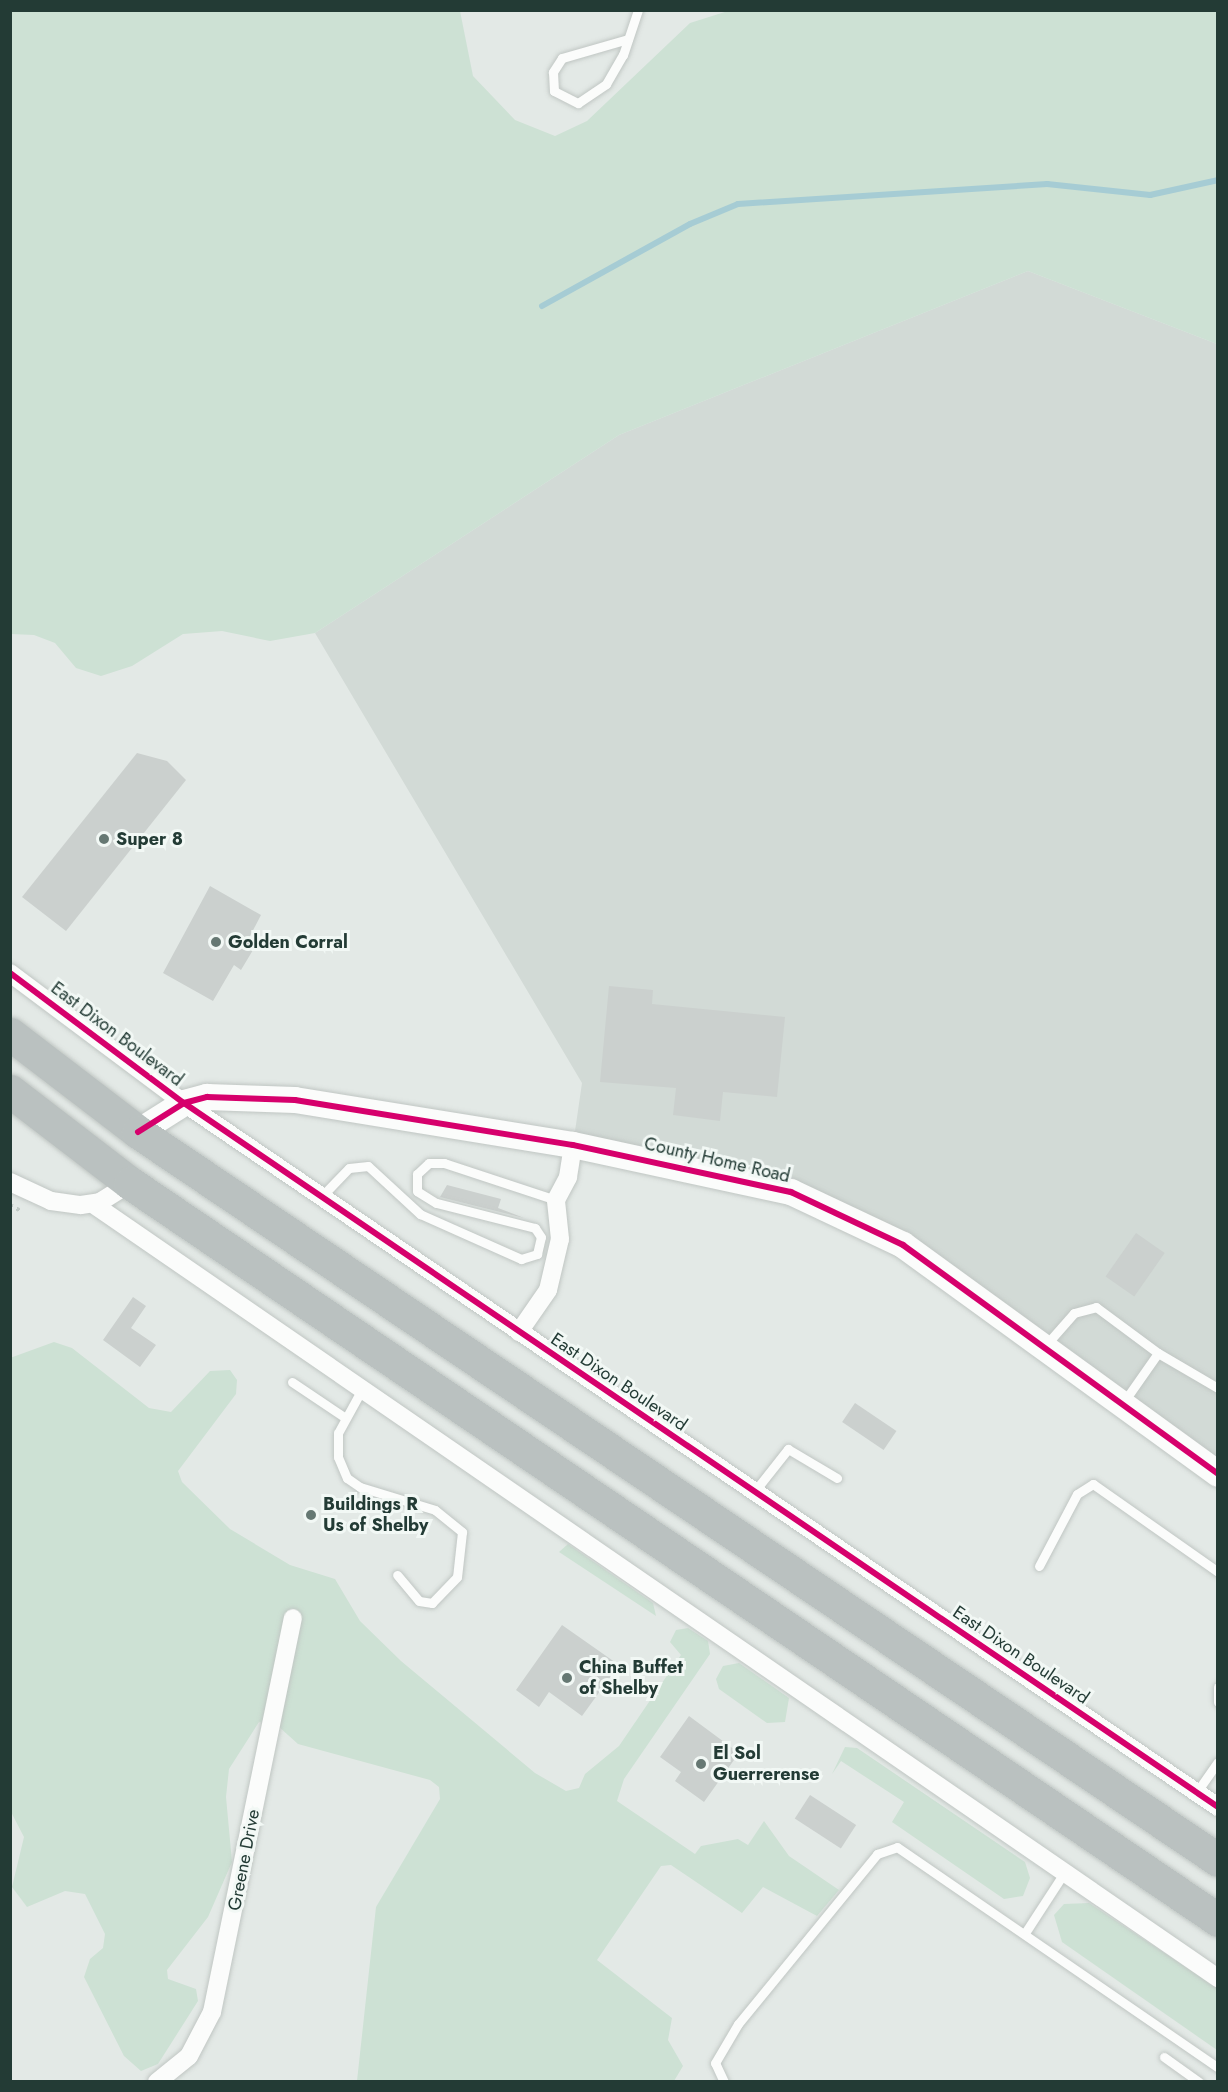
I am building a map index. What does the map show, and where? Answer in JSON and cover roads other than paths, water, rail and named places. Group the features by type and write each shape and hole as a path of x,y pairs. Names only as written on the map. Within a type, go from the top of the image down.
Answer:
{"highway":[{"path":"10,1034 138,1132 1218,1860"},
{"name":"County Home Road","path":"10,1067 105,1133 124,1139 138,1132"},
{"path":"10,1091 130,1183 1218,1920"},
{"path":"130,1183 153,1171 172,1177 433,1348 464,1352"}],"street":[{"name":"East Dixon Boulevard","path":"10,973 184,1103 1218,1807"},
{"name":"County Home Road","path":"138,1132 184,1103 237,1095 295,1100 573,1145 713,1171 841,1212 903,1245 1218,1474"},
{"path":"519,1332 548,1290 560,1239 556,1200 568,1177 573,1145"},
{"path":"10,1182 51,1201 93,1204 1218,1978"},
{"path":"93,1204 130,1183"},
{"name":"Greene Drive","path":"157,2082 189,2056 212,2012 293,1618"}],"lane":[{"path":"628,39 562,58 553,72 554,91 567,102 591,99 614,72 628,39 638,10"},
{"path":"321,1197 349,1168 368,1166 420,1214 521,1260 537,1254 541,1237 535,1228 428,1199 417,1191 417,1174 429,1163 444,1162 556,1200"},
{"path":"1044,1347 1074,1313 1096,1307 1158,1353 1218,1388"},
{"path":"1122,1404 1158,1353"},
{"path":"292,1382 344,1417"},
{"path":"361,1390 344,1417 338,1457 347,1478 360,1487 435,1510 462,1532 457,1577 432,1603 419,1601 397,1575"},
{"path":"754,1492 788,1449 837,1478"},
{"path":"1039,1566 1077,1494 1093,1484 1218,1572"},
{"path":"1218,1688 1218,1702"},
{"path":"1196,1793 1218,1762"},
{"path":"724,2082 714,2063 732,2034 806,1937 886,1848 905,1849 1218,2068"},
{"path":"1025,1934 1064,1874"},
{"path":"1164,2057 1199,2082"}],"waterway":[{"path":"542,306 690,224 738,204 1047,184 1150,195 1218,180"}],"place":[{"name":"Super 8","path":"104,839"},
{"name":"Golden Corral","path":"216,942"},
{"name":"Buildings R Us of Shelby","path":"311,1515"},
{"name":"China Buffet of Shelby","path":"567,1678"},
{"name":"El Sol Guerrerense","path":"701,1764"}]}
